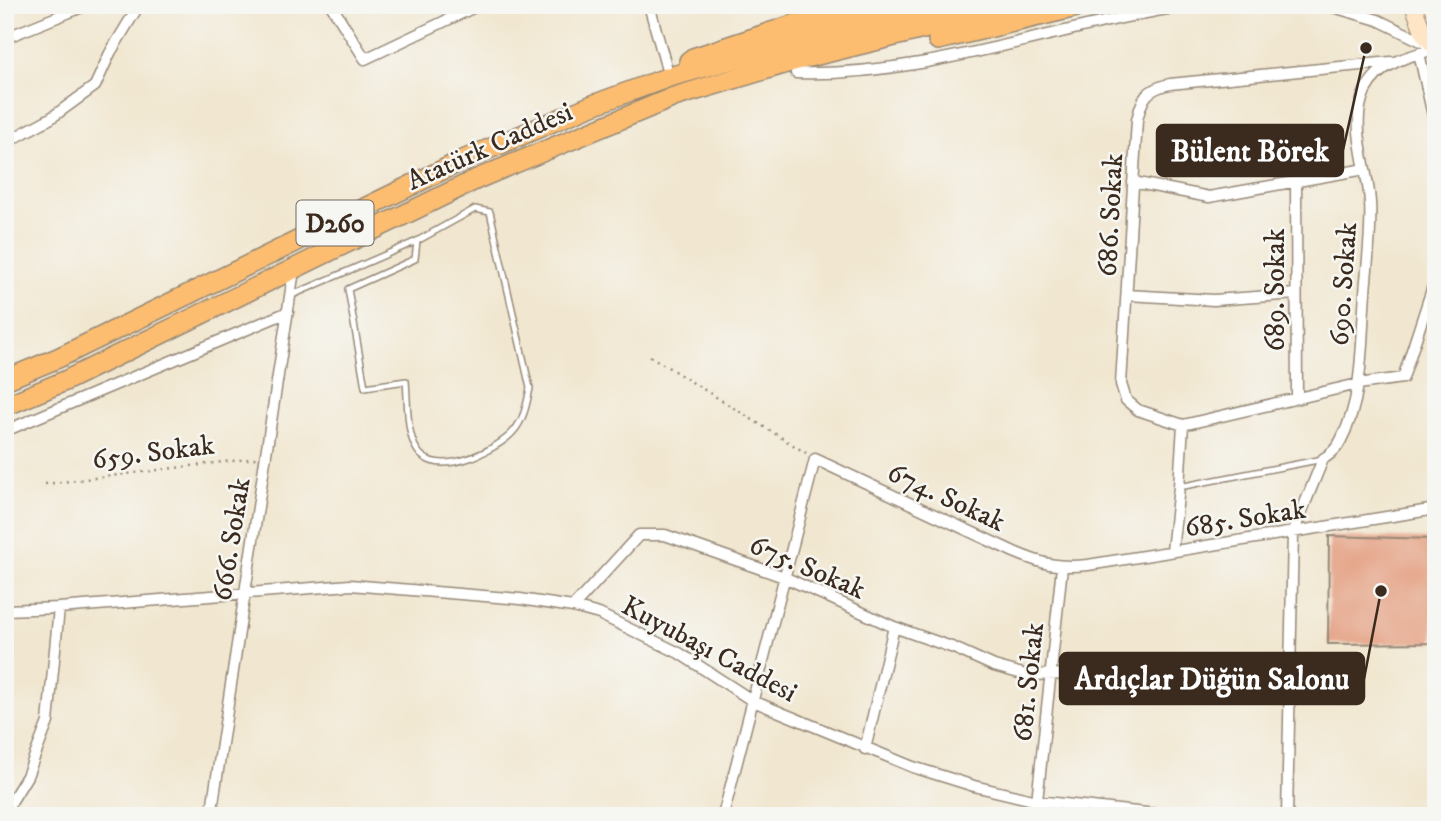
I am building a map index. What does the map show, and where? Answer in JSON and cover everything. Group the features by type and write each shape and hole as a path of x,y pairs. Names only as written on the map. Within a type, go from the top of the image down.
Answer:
{"highway":[{"path":"669,77 693,58 848,7 873,5"},
{"name":"D260","path":"5,380 58,359 463,160 590,106 669,77 942,5"},
{"name":"Atatürk Caddesi","path":"5,406 65,381 477,178 674,97 797,60 1021,5"},
{"path":"674,97 709,93 1086,5"}],"main road":[{"path":"1413,5 1424,33 1436,48"}],"street":[{"path":"5,38 87,5"},
{"path":"5,143 51,118 95,86 139,5"},
{"path":"331,5 365,59 479,5"},
{"path":"649,5 669,77"},
{"path":"796,73 828,74 893,69 1192,5"},
{"path":"1326,5 1378,20 1436,48"},
{"name":"690. Sokak","path":"1293,533 1323,459 1333,452 1341,440 1357,384 1371,216 1360,127 1364,94 1380,71 1393,62 1436,48"},
{"path":"1419,53 1436,129"},
{"name":"686. Sokak","path":"1183,425 1138,410 1126,400 1121,384 1137,120 1141,102 1149,92 1160,86 1285,71 1393,62"},
{"path":"1133,182 1209,197 1365,169"},
{"name":"689. Sokak","path":"1296,182 1297,398"},
{"name":"666. Sokak","path":"211,816 294,270"},
{"path":"1172,551 1183,425 1357,384 1403,378 1436,277"},
{"path":"1127,295 1214,300 1296,293"},
{"path":"5,431 288,312"},
{"path":"723,816 815,459"},
{"name":"674. Sokak","path":"815,459 1014,552 1040,563 1062,567"},
{"name":"685. Sokak","path":"1062,567 1436,509"},
{"path":"1287,816 1293,533"},
{"name":"675. Sokak","path":"573,607 639,535 665,535 785,576 894,627 954,648 994,666 1026,675 1290,670"},
{"name":"681. Sokak","path":"1037,801 1062,567"},
{"name":"Kuyubaşı Caddesi","path":"5,610 350,585 520,599 573,607 599,614 679,653 753,701 913,767 1037,801 1056,810 1173,816"},
{"path":"5,812 27,776 48,722 59,608"},
{"path":"865,749 894,627"}],"lane":[{"path":"290,296 417,240 475,209 490,212 530,388 525,411 514,431 497,445 471,458 434,462 418,452 413,440 406,381 365,387 348,289 415,259 417,240"},
{"path":"1179,487 1323,459"}],"path":[{"path":"650,356 815,459"},
{"name":"659. Sokak","path":"45,484 266,456"}],"building":[{"path":"1329,536 1433,539 1433,643 1328,644"}],"place":[{"name":"Bülent Börek","path":"1366,48"},
{"name":"Ardıçlar Düğün Salonu","path":"1381,591"}]}
